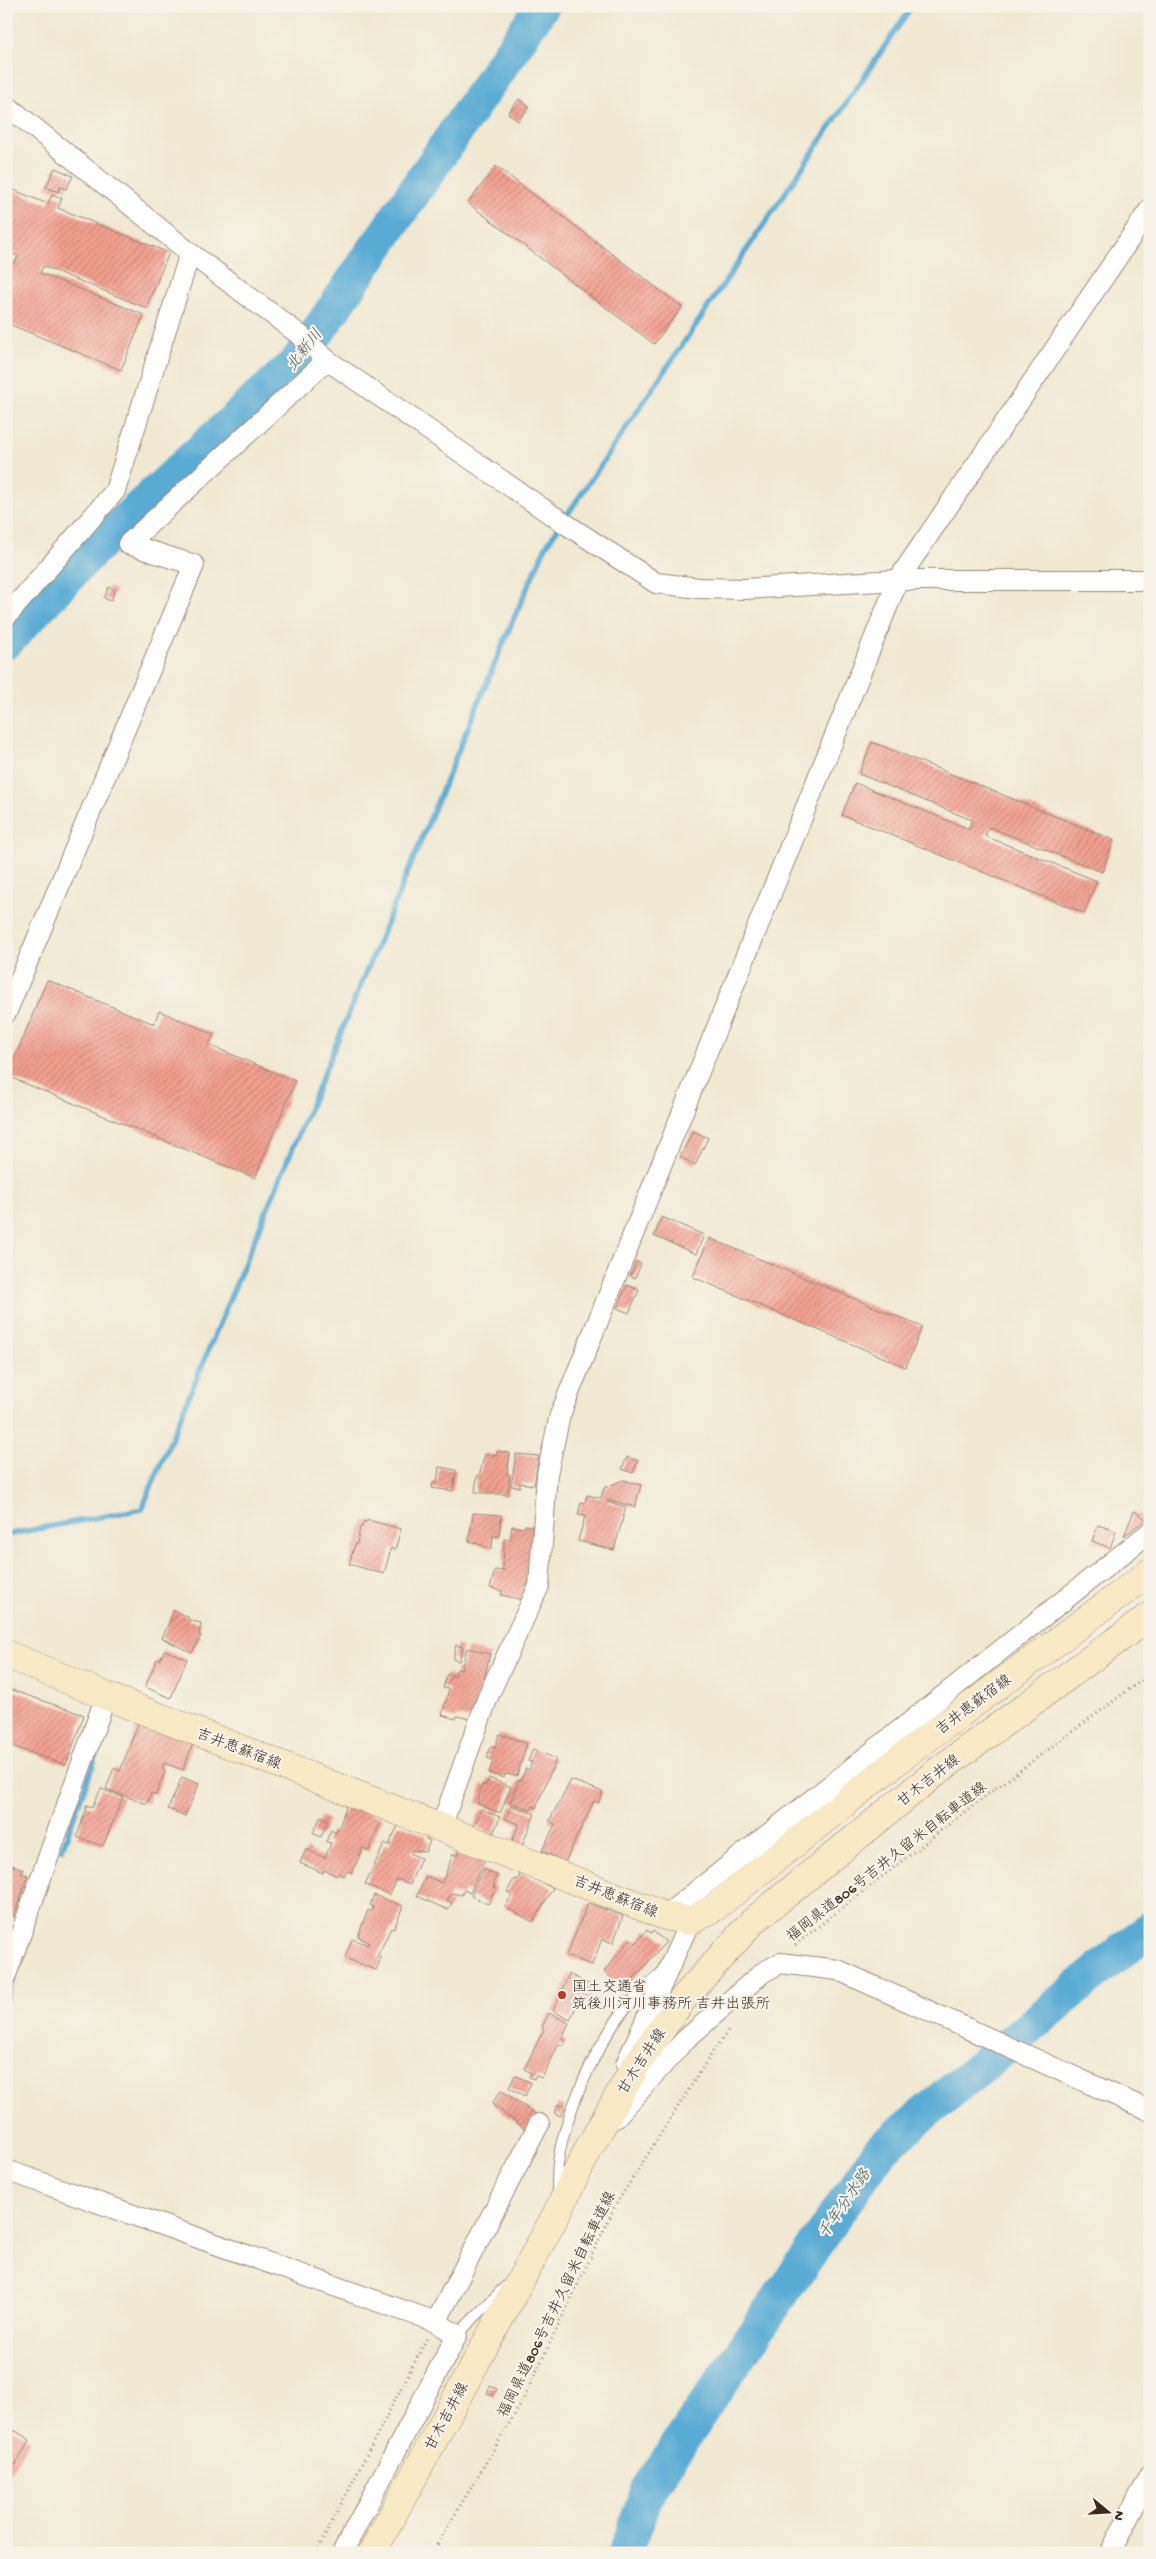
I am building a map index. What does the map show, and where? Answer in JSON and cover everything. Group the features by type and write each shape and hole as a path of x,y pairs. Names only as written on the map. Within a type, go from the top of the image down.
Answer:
{"main road":[{"name":"吉井恵蘇宿線","path":"6,1654 106,1696 677,1918 714,1908 902,1757 1150,1572"},
{"name":"甘木吉井線","path":"372,2553 557,2213 589,2148 636,2065 682,2000 752,1922 939,1770 1150,1616"}],"street":[{"path":"6,105 190,253 300,335 327,360 549,513 656,583 699,588 744,589 898,580 1150,580"},
{"path":"441,1827 489,1694 539,1586 547,1474 560,1416 898,580 1150,209"},
{"path":"6,617 115,491 190,253"},
{"path":"6,1013 194,565 128,544 327,360"},
{"path":"589,2148 670,1964 677,1918 1150,1532"},
{"path":"6,1975 106,1696"},
{"path":"589,2148 685,2040 762,1973 780,1963 838,1970 1150,2111"},
{"path":"436,2322 539,2124"},
{"path":"6,2170 436,2322 457,2335 342,2553"},
{"path":"1110,2553 1150,2475"}],"lane":[{"path":"557,2213 558,2163 568,2122 582,2084 601,2044 630,2003 670,1964"},
{"path":"457,2335 529,2263"}],"path":[{"name":"福岡県道806号吉井久留米自転車道線","path":"780,1963 799,1942 976,1803 1150,1674"},
{"name":"福岡県道806号吉井久留米自転車道線","path":"432,2553 520,2404 615,2206 715,2048 733,2025"},
{"path":"316,2553 436,2322"}],"building":[{"path":"519,99 529,107 518,121 508,113"},
{"path":"496,166 682,307 654,344 468,203"},
{"path":"55,168 73,176 66,189 60,187 58,192 46,187"},
{"path":"6,187 48,204 52,194 62,198 58,208 169,253 146,308 43,266 40,273 144,315 121,370 6,323 6,259 15,263 18,256 6,251"},
{"path":"109,587 115,590 111,601 104,598"},
{"path":"872,742 1114,840 1102,872 989,827 985,836 1097,881 1084,913 842,815 855,783 969,829 972,820 859,774"},
{"path":"47,980 154,1024 159,1011 214,1034 209,1045 295,1081 255,1178 7,1076"},
{"path":"693,1131 708,1138 695,1165 680,1157"},
{"path":"662,1217 704,1235 696,1254 654,1236"},
{"path":"709,1238 922,1327 906,1367 693,1277"},
{"path":"636,1261 641,1264 635,1278 630,1276"},
{"path":"627,1285 639,1290 629,1313 617,1308"},
{"path":"497,1451 510,1453 507,1474 510,1475 508,1495 475,1492 477,1476 479,1476 485,1454 496,1455"},
{"path":"516,1454 539,1456 534,1485 520,1483 520,1487 511,1486"},
{"path":"627,1457 638,1461 633,1473 622,1469"},
{"path":"439,1467 456,1470 453,1491 432,1488 433,1482 437,1482"},
{"path":"623,1480 641,1485 635,1507 608,1500 607,1502 626,1507 614,1550 578,1541 585,1516 578,1515 581,1502 585,1503 587,1495 601,1498 604,1488"},
{"path":"1134,1511 1146,1519 1124,1536"},
{"path":"473,1513 501,1515 499,1537 493,1536 492,1549 469,1541"},
{"path":"368,1520 401,1529 395,1550 391,1548 384,1574 349,1564 355,1544 357,1544 360,1527 362,1527 364,1521 367,1522"},
{"path":"525,1525 538,1527 529,1581 523,1600 501,1595 502,1591 490,1588 495,1570 503,1571 504,1539 510,1540 512,1526 524,1528"},
{"path":"1098,1525 1116,1531 1110,1548 1092,1541"},
{"path":"174,1610 189,1618 188,1620 201,1623 199,1635 201,1636 192,1653 162,1638"},
{"path":"456,1645 463,1647 459,1661 453,1659"},
{"path":"467,1648 490,1654 474,1720 457,1716 456,1719 442,1715 449,1689 443,1688 447,1674 455,1677 457,1669 461,1670"},
{"path":"164,1650 187,1659 171,1698 145,1687 157,1659 160,1660"},
{"path":"6,1688 84,1715 66,1765 6,1744"},
{"path":"140,1719 194,1741 183,1770 164,1763 162,1769 165,1771 156,1795 151,1793 147,1804 106,1789 114,1768 120,1771"},
{"path":"499,1734 527,1743 517,1776 505,1774 504,1778 489,1773 493,1760 487,1758 490,1747 495,1748"},
{"path":"533,1749 556,1759 536,1808 533,1806 531,1810 510,1802 526,1768 529,1770 532,1762 528,1761"},
{"path":"182,1777 199,1784 185,1816 168,1809"},
{"path":"489,1778 511,1787 500,1813 477,1803 482,1784 486,1786"},
{"path":"571,1780 603,1792 598,1803 594,1801 565,1862 542,1851 555,1824 549,1821"},
{"path":"101,1789 123,1797 103,1846 77,1837 87,1805 92,1807"},
{"path":"347,1803 382,1818 369,1851 363,1848 352,1873 347,1871 344,1876 338,1873 337,1876 324,1870 323,1873 300,1863 306,1849 325,1858 331,1843 326,1842 331,1830 335,1833 340,1825"},
{"path":"511,1805 535,1814 522,1845 512,1841 519,1824 506,1819"},
{"path":"481,1809 500,1817 493,1834 474,1826"},
{"path":"321,1816 328,1820 321,1837 313,1833"},
{"path":"399,1824 427,1836 426,1839 430,1841 425,1852 413,1850 411,1854 421,1858 410,1884 397,1879 390,1895 365,1884 385,1843 390,1846 390,1842"},
{"path":"459,1850 485,1859 470,1893 464,1890 462,1895 451,1893 447,1901 452,1903 448,1910 417,1896 426,1876 442,1883 453,1854 457,1856"},
{"path":"6,1863 23,1869 21,1873 28,1875 14,1917 6,1914"},
{"path":"483,1869 498,1876 493,1886 496,1887 488,1904 471,1896"},
{"path":"521,1873 553,1888 533,1922 505,1907 512,1895 507,1892 514,1879 517,1880"},
{"path":"374,1895 403,1906 394,1929 391,1928 377,1957 381,1958 376,1970 345,1958 352,1939 368,1945 369,1943 358,1936 368,1910 371,1912 373,1907 370,1905"},
{"path":"588,1903 623,1916 613,1943 602,1939 592,1965 566,1956"},
{"path":"647,1930 651,1933 653,1931 666,1942 623,1990 604,1971 631,1939 636,1943"},
{"path":"569,1974 594,1987 586,2004 579,2001 570,2020 553,2011"},
{"path":"549,2013 569,2023 562,2038 566,2040 563,2046 559,2044 542,2078 536,2076 534,2079 529,2077 531,2073 524,2069 544,2029 542,2027"},
{"path":"515,2075 531,2083 525,2096 509,2088"},
{"path":"501,2090 537,2115 526,2130 492,2104"},
{"path":"558,2104 565,2107 561,2116 554,2113"},
{"path":"490,2386 497,2389 493,2396 487,2393"},
{"path":"6,2425 30,2440 6,2480"}],"waterway":[{"name":"北新川","path":"6,642 92,551 297,362 542,6"},
{"path":"6,1535 142,1509 513,620 546,546 912,6"},
{"path":"62,1849 111,1716"},
{"name":"千年分水路","path":"625,2553 650,2486 881,2149 1150,1928"},
{"path":"6,1998 14,1977"}],"place":[{"name":"国土交通省 筑後川河川事務所 吉井出張所","path":"562,1995"}]}
